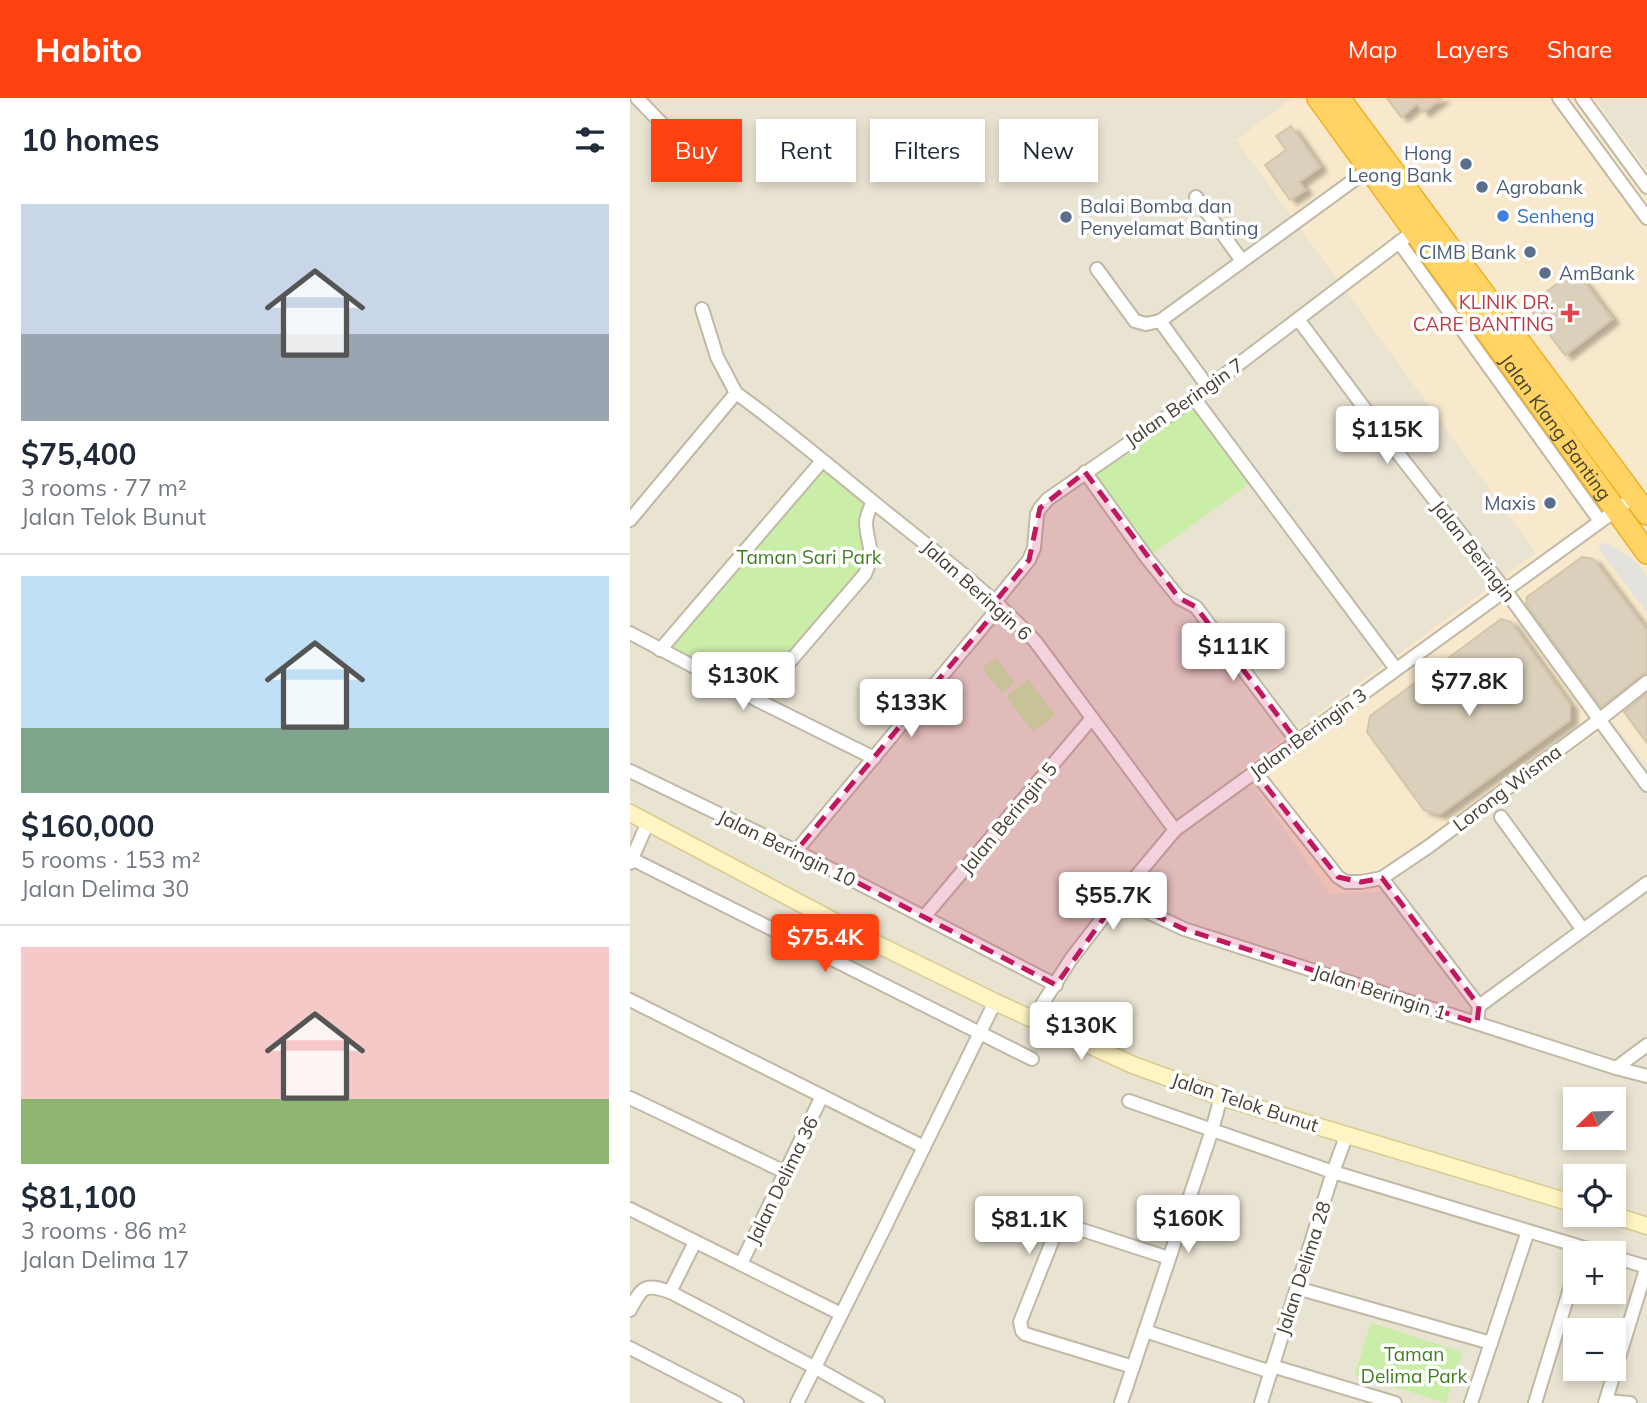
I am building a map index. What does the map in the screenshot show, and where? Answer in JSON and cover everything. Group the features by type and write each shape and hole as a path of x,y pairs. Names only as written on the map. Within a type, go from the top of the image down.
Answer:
{"highway":[{"name":"Jalan Klang Banting","path":"1318,98 1369,169 1407,237 1608,516 1647,553"},
{"name":"Jalan Klang Banting","path":"1339,98 1647,514"}],"street":[{"path":"637,98 657,119"},
{"path":"1559,98 1647,218"},
{"path":"1582,98 1647,187"},
{"path":"1097,269 1135,321 1142,324 1156,322 1369,169"},
{"path":"1196,197 1242,261"},
{"name":"Jalan Beringin 7","path":"796,851 874,758 1029,560 1034,548 1037,514 1048,499 1194,398 1407,237"},
{"path":"630,520 736,393 717,356 702,309"},
{"name":"Jalan Beringin","path":"1298,319 1505,590 1647,785"},
{"path":"1156,322 1208,387"},
{"name":"Jalan Beringin 6","path":"736,393 997,604 1035,641 1175,830"},
{"path":"1194,398 1396,669"},
{"path":"660,650 822,461"},
{"path":"1085,472 1171,588 1179,598 1196,607 1297,741"},
{"name":"Jalan Beringin 3","path":"1032,1020 1071,959 1175,830 1634,497"},
{"path":"757,700 865,574 871,559 866,524 873,502"},
{"path":"630,633 874,758"},
{"name":"Lorong Wisma","path":"1255,772 1338,877 1346,882 1382,878 1428,847 1647,682"},
{"name":"Jalan Beringin 5","path":"924,917 1092,718"},
{"name":"Jalan Beringin 10","path":"630,771 796,851 1056,985"},
{"name":"Jalan Telok Bunut","path":"630,813 879,945 1032,1020 1133,1065 1222,1097 1563,1200"},
{"path":"1501,817 1583,930"},
{"path":"648,822 631,860 1032,1059"},
{"path":"1382,878 1479,1006"},
{"path":"1476,1023 1479,1006 1647,883"},
{"name":"Jalan Beringin 1","path":"1118,898 1184,929 1647,1076"},
{"path":"630,1000 924,1147"},
{"path":"796,1403 995,1002"},
{"path":"1616,1068 1647,1045"},
{"name":"Jalan Delima 36","path":"741,1264 822,1096"},
{"path":"1121,1403 1222,1097"},
{"path":"630,1098 785,1172"},
{"path":"1129,1101 1333,1172 1563,1242"},
{"name":"Jalan Delima 28","path":"1261,1403 1333,1172 1348,1134"},
{"path":"630,1209 841,1314"},
{"path":"1626,1219 1647,1226"},
{"path":"1133,1367 1026,1334 1022,1331 1020,1322 1057,1229 1062,1226 1067,1225 1169,1258"},
{"path":"1471,1403 1528,1231"},
{"path":"670,1292 695,1242"},
{"path":"1626,1261 1647,1267 1606,1402 1630,1403"},
{"path":"630,1310 647,1287 670,1292 878,1403"},
{"path":"1297,1288 1491,1343"},
{"path":"1535,1403 1565,1304"},
{"path":"1145,1331 1395,1403"},
{"path":"630,1348 737,1403"}],"highlighted area":[{"path":"1085,472 1179,598 1196,607 1297,741 1255,772 1338,877 1361,882 1382,878 1479,1006 1477,1023 1184,929 1118,898 1056,985 796,851 1000,606 995,602 1029,560 1040,508"}],"shaded area":[{"path":"630,98 1647,98 1647,1403 630,1403"},
{"path":"1292,98 1594,98 1647,170 1647,766 1613,722 1378,892 1330,894 1242,769 1536,553 1236,140"},
{"path":"1605,542 1638,564 1647,577 1647,613 1598,548"}],"green space":[{"path":"1194,398 1254,480 1147,558 1085,472"},
{"name":"Taman Sari Park","path":"820,463 871,504 870,558 758,698 663,650"},
{"path":"996,658 1015,683 1002,693 982,668"},
{"path":"1028,679 1055,715 1033,732 1006,697"},
{"name":"Taman Delima Park","path":"1371,1323 1462,1352 1446,1403 1355,1375"}],"building":[{"path":"1387,98 1442,98 1423,112 1417,104 1401,117"},
{"path":"1291,126 1320,167 1299,182 1305,190 1290,200 1265,165 1286,150 1276,136"},
{"name":"KLINIK DR. CARE BANTING","path":"1575,270 1612,319 1565,355 1528,306"},
{"path":"1582,557 1593,559 1647,631 1647,673 1601,707 1526,604 1527,597"},
{"path":"1501,619 1511,622 1570,705 1570,720 1440,814 1424,810 1367,732 1370,716"},
{"path":"1647,693 1647,743 1624,712"}],"place":[{"name":"Hong Leong Bank","path":"1466,164"},
{"name":"Agrobank","path":"1482,187"},
{"name":"Senheng","path":"1503,216"},
{"name":"Balai Bomba dan Penyelamat Banting","path":"1066,217"},
{"name":"CIMB Bank","path":"1530,252"},
{"name":"AmBank","path":"1545,273"},
{"name":"KLINIK DR. CARE BANTING","path":"1570,313"},
{"name":"Maxis","path":"1550,503"}]}
